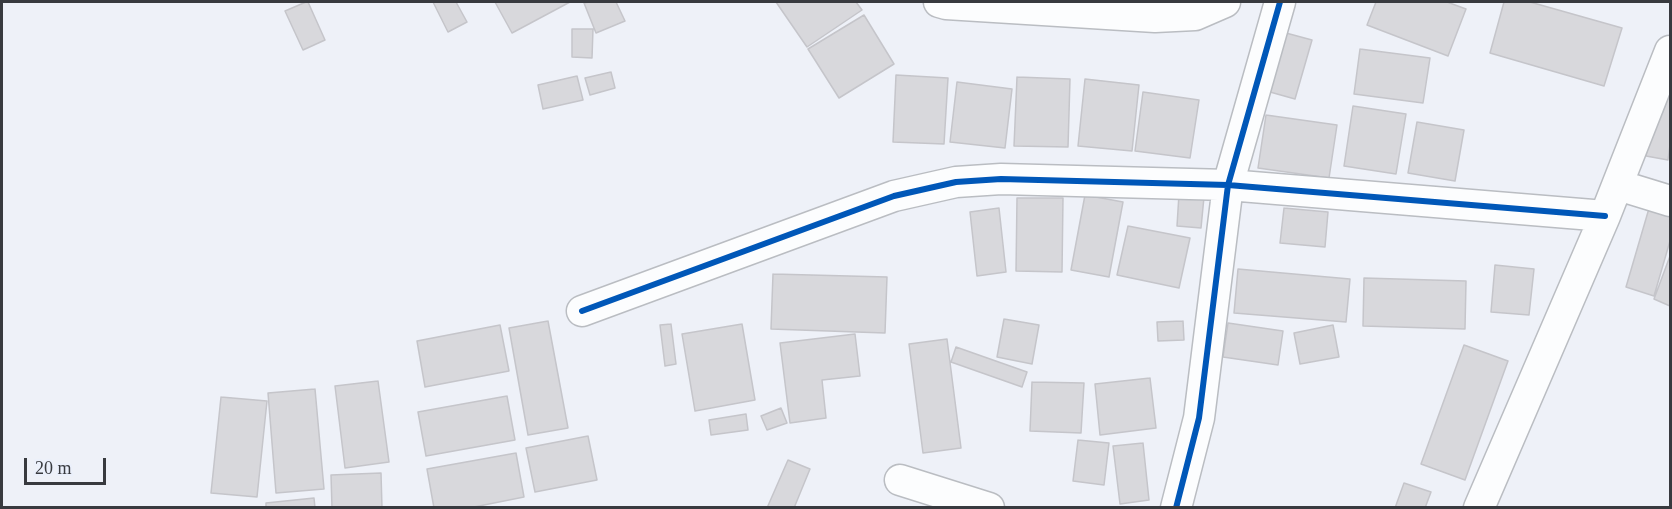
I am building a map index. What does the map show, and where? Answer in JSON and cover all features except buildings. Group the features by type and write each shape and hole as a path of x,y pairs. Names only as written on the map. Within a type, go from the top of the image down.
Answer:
{"street":[{"path":"939,2 1155,17 1195,15 1225,2"},
{"path":"1176,507 1199,418 1228,185 1280,2"},
{"path":"1479,507 1605,216 1671,51"},
{"path":"582,311 894,196 956,182 1001,178 1228,185 1605,216"},
{"path":"1618,185 1671,201"},
{"path":"900,480 989,507"}],"cycle path":[{"path":"1176,508 1199,418 1228,185 1280,2"},
{"path":"582,311 894,196 956,182 1001,179 1228,185 1605,216"}]}
